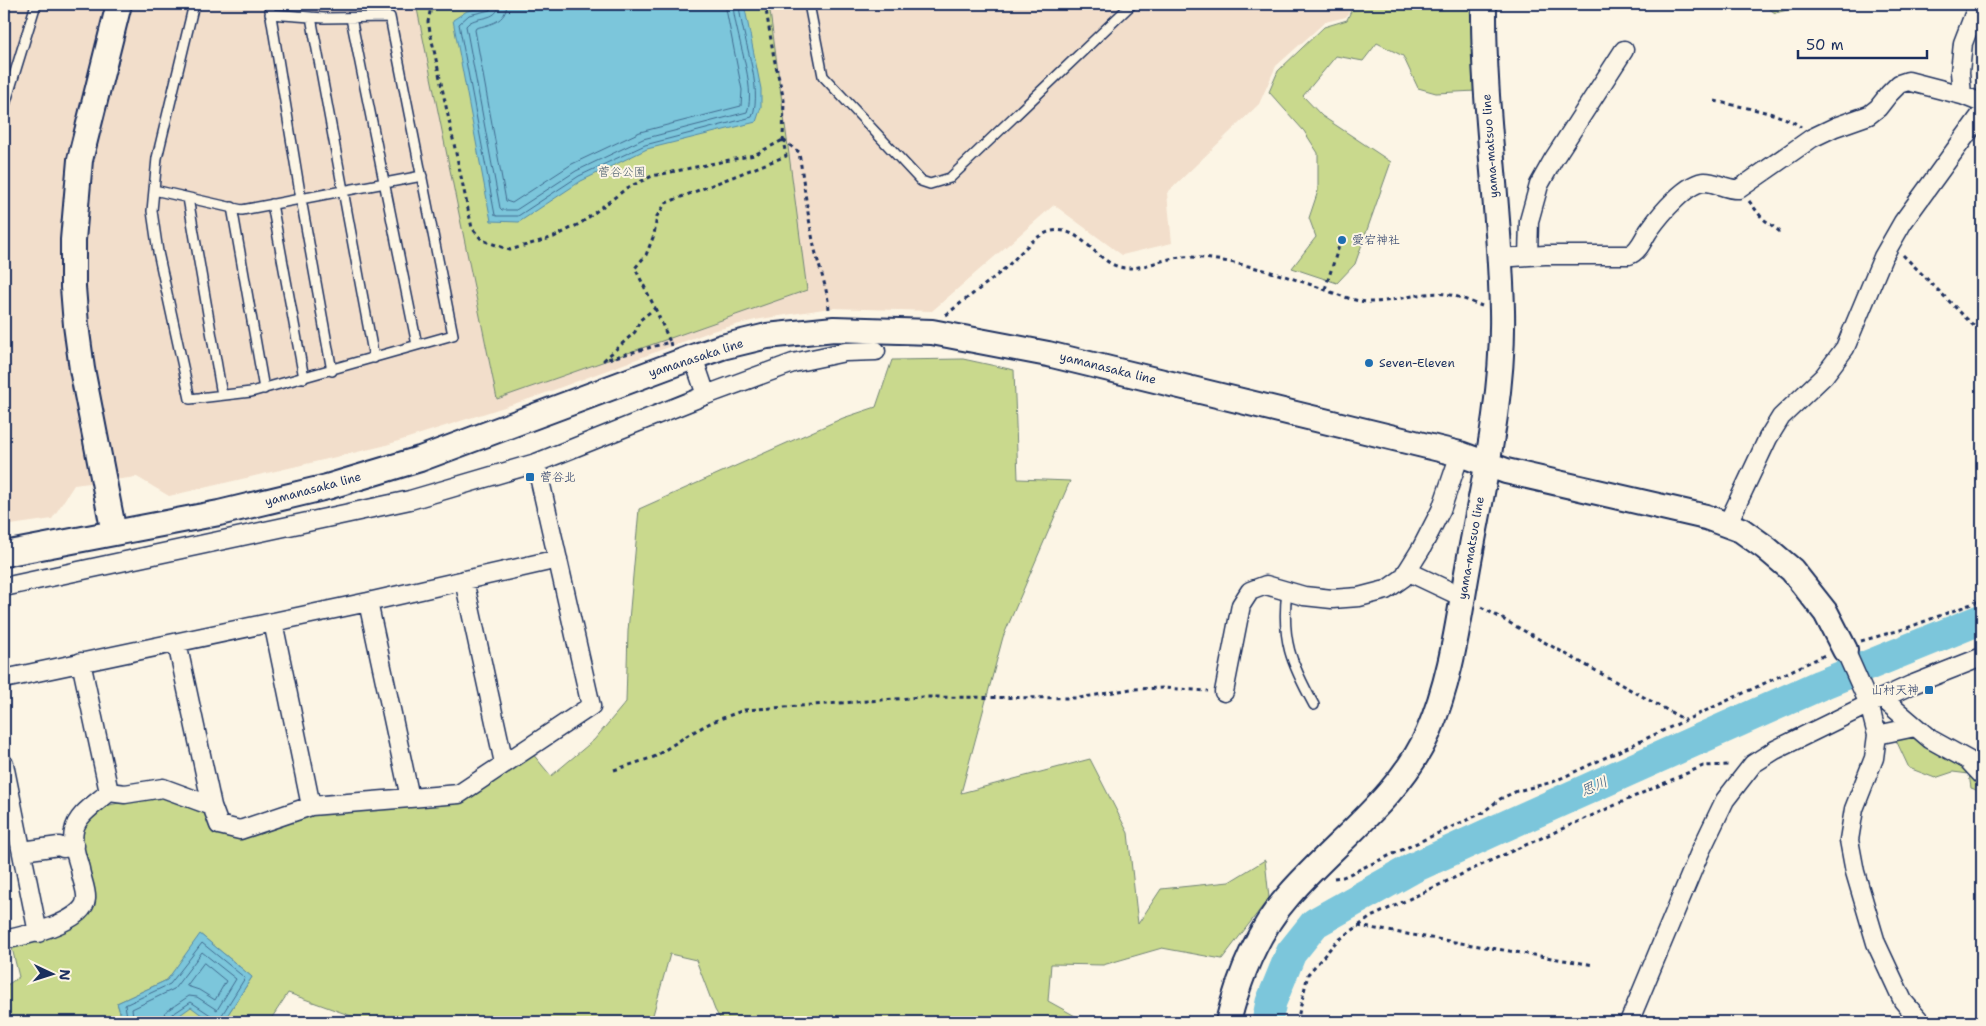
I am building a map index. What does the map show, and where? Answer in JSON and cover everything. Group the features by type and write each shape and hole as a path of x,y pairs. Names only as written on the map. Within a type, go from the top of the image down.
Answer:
{"main road":[{"path":"114,533 82,369 73,287 72,240 80,160 119,4"},
{"name":"yama-matsuo line","path":"1228,1022 1236,987 1260,938 1287,896 1398,783 1427,735 1446,683 1487,464 1498,383 1502,312 1486,101 1484,4"},
{"name":"yamanasaka line","path":"4,554 219,513 327,487 420,459 692,357 722,347 767,336 824,330 932,332 1048,354 1460,454 1506,471 1706,516 1741,530 1792,570 1826,613 1844,648"}],"street":[{"path":"1962,95 1960,72 1963,43 1978,4"},
{"path":"1528,256 1529,221 1539,185 1552,160 1624,50"},
{"path":"1499,258 1600,254 1628,255 1635,252 1651,227 1680,195 1693,185 1705,182 1729,190 1739,190 1812,138 1835,127 1869,115 1878,108 1899,84 1908,81 1962,95 1982,103"},
{"path":"1727,525 1768,438 1780,417 1824,376 1845,348 1883,257 1903,222 1982,113"},
{"path":"4,587 410,500 536,463 706,395 793,363 845,352 876,351"},
{"path":"692,357 706,395"},
{"path":"1224,692 1241,604 1250,592 1266,585 1304,596 1332,599 1359,598 1386,590 1403,578 1421,549 1441,510 1460,454"},
{"path":"177,643 212,806 219,825 240,830 311,806 459,794 504,762 591,706 536,463"},
{"path":"4,678 368,602 558,559"},
{"path":"1407,571 1462,597"},
{"path":"464,580 504,762"},
{"path":"368,602 410,798"},
{"path":"273,622 311,806"},
{"path":"1844,648 1871,698 1877,735 1874,758 1854,809 1849,840 1876,944 1903,1001 1921,1022"},
{"path":"1629,1022 1700,852 1725,800 1753,764 1871,698 1982,657"},
{"path":"81,662 109,792"},
{"path":"1871,698 1915,726 1930,739 1968,760 1982,775"},
{"path":"1877,735 1915,726"},
{"path":"4,764 38,933"},
{"path":"109,792 125,794 163,788 212,806"},
{"path":"4,940 38,933 53,927 82,909 86,899 75,846 74,831 78,821 109,792"},
{"path":"22,851 59,846 63,848 75,846"}],"lane":[{"path":"4,108 36,4"},
{"path":"194,4 157,158 152,211 158,252 190,399 264,389 453,335 390,17 351,18 270,14"},
{"path":"269,4 301,199 332,370"},
{"path":"809,4 823,76 921,182 930,184 950,178 1132,4"},
{"path":"311,17 374,358"},
{"path":"351,18 417,345"},
{"path":"154,190 242,210 422,176"},
{"path":"188,198 222,395"},
{"path":"272,204 304,378"},
{"path":"232,207 264,389"},
{"path":"1287,591 1284,617 1289,651 1295,670 1314,705"}],"path":[{"path":"433,4 428,22 472,228 482,240 510,250 554,237 581,223 627,188 652,176 754,155 783,140"},
{"path":"692,357 672,350 655,308 635,268 646,256 654,235 657,216 666,203 786,156 783,140 784,100 774,58 765,4"},
{"path":"1714,101 1775,114 1792,120 1812,138"},
{"path":"783,140 799,152 808,215 819,267 828,296 829,316"},
{"path":"1743,187 1750,202 1762,218 1783,234"},
{"path":"932,332 943,317 1003,270 1038,236 1052,231 1066,230 1110,263 1127,268 1164,259 1189,256 1234,263 1273,272 1358,301 1378,302 1424,295 1446,294 1502,312"},
{"path":"1891,243 1982,334"},
{"path":"1325,289 1339,246"},
{"path":"655,308 640,320 635,332 604,360 670,342"},
{"path":"1462,597 1685,720"},
{"path":"1306,877 1323,880 1343,877 1475,817 1517,791 1553,782 1809,663 1844,648 1904,629 1982,600"},
{"path":"614,770 654,758 688,735 712,722 744,710 923,697 1079,698 1131,689 1164,688 1224,692"},
{"path":"1297,1022 1308,974 1336,942 1371,917 1492,860 1703,766 1753,764"},
{"path":"1358,926 1594,965"}],"shaded area":[{"path":"4,4 1351,4 1352,7 1346,17 1325,22 1276,66 1259,104 1167,193 1172,243 1122,255 1054,205 932,311 830,308 755,320 712,331 532,398 383,446 169,496 137,477 74,485 52,519 4,526"}],"green space":[{"name":"菅谷公園","path":"416,4 769,4 807,290 497,399"},
{"path":"1354,4 1472,4 1476,91 1436,93 1418,88 1403,56 1377,43 1363,61 1336,56 1303,96 1322,116 1391,162 1355,264 1337,283 1292,268 1316,237 1309,218 1318,191 1318,153 1304,131 1269,92 1278,71 1324,27 1347,20"},
{"path":"1763,4 1812,4 1775,13"},
{"path":"963,359 1014,370 1018,479 1070,481 1003,637 961,793 1090,759 1128,833 1138,924 1161,889 1229,882 1265,860 1269,898 1222,959 1162,948 1103,965 1051,964 1048,1001 1086,1022 722,1022 715,1010 696,960 670,954 651,1022 505,1022 501,1020 486,1022 368,1022 288,993 269,1022 223,1022 252,977 201,935 167,980 117,1003 123,1022 4,1022 4,987 19,977 12,948 43,941 88,913 81,836 83,825 105,806 161,794 200,808 217,832 307,814 437,803 532,753 551,776 594,740 626,702 628,631 639,509 843,418 876,407 892,360"},
{"path":"1909,730 1954,755 1965,764 1974,772 1980,782 1982,792 1971,788 1969,774 1953,772 1935,778 1909,768 1895,738"},
{"path":"191,1006 211,1022 170,1022"}],"water":[{"path":"499,4 744,4 761,89 761,107 756,122 647,149 581,181 519,222 491,221 453,20 467,11"},
{"path":"200,934 252,977 223,1022 211,1022 191,1007 170,1022 123,1022 117,1003 167,980"}],"waterway":[{"name":"思川","path":"1267,1022 1271,1002 1291,953 1315,923 1413,868 1496,830 1820,685 1982,619"}],"place":[{"name":"愛宕神社","path":"1342,240"},
{"name":"Seven-Eleven","path":"1369,363"},
{"name":"菅谷北","path":"530,477"},
{"name":"山村天神","path":"1929,690"}]}
